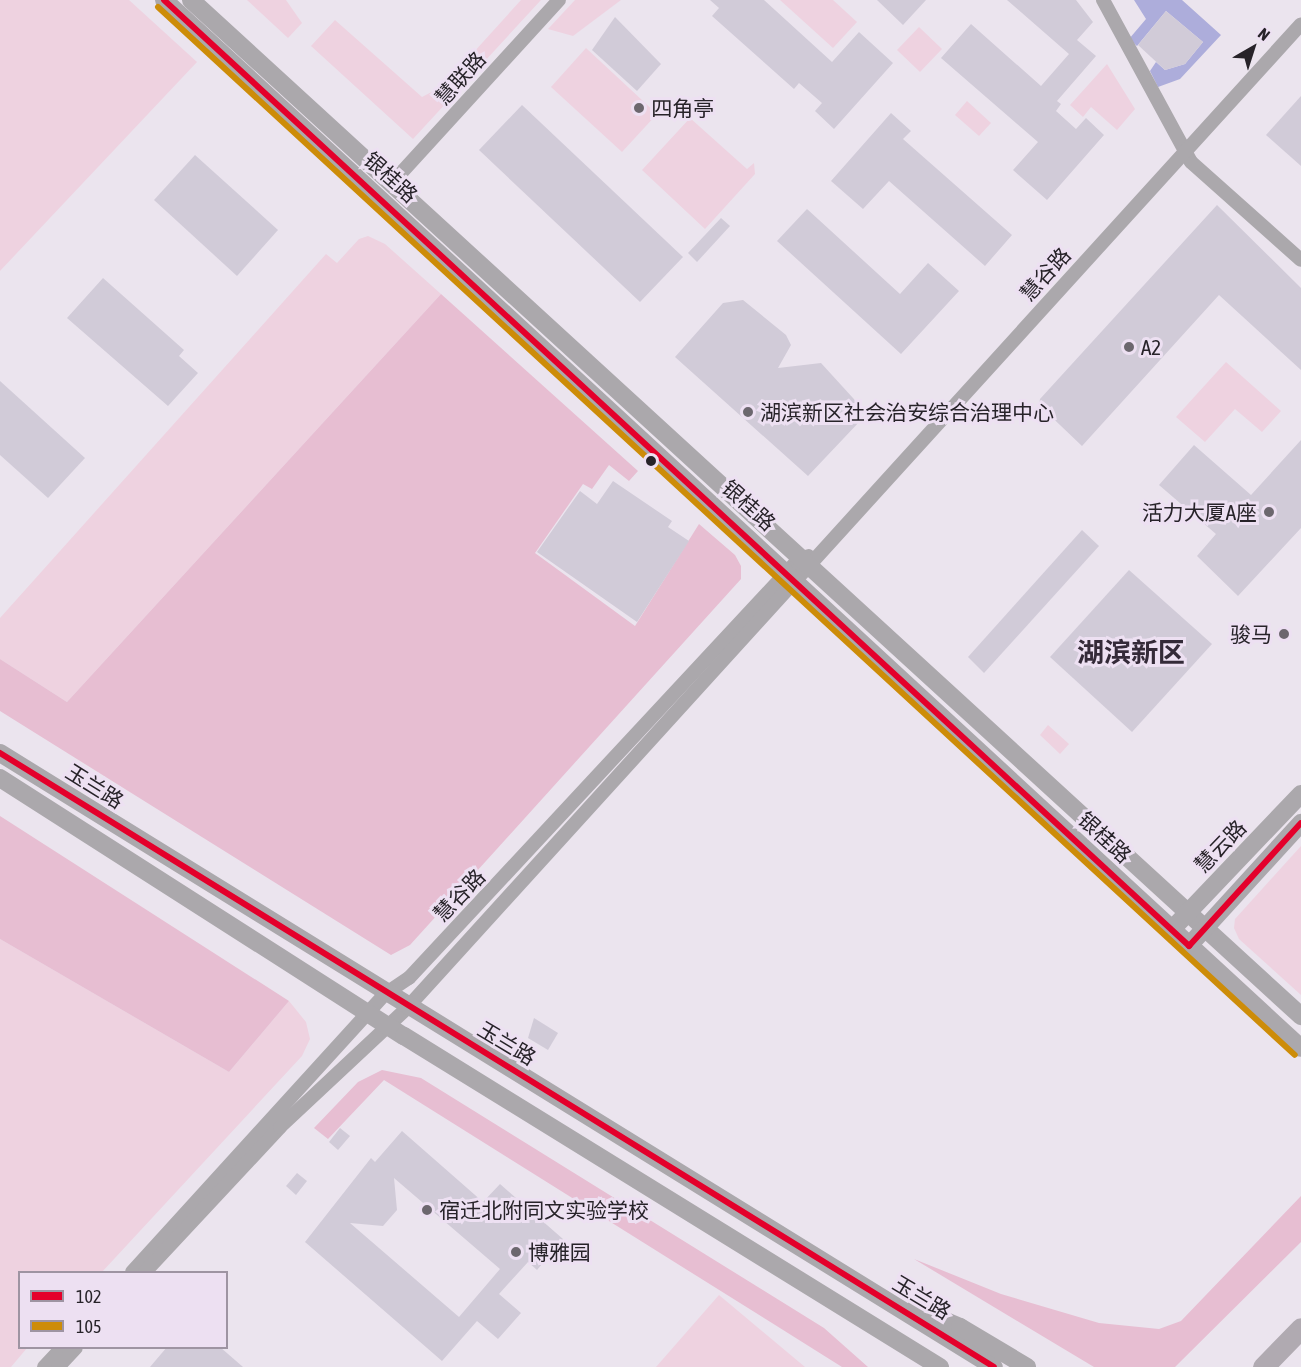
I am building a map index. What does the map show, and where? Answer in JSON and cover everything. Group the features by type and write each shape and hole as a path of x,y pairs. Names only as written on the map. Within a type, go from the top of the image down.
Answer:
{"main road":[{"path":"1263,1367 1301,1328"}],"street":[{"name":"银桂路","path":"164,0 797,569 1301,1016"},
{"name":"银桂路","path":"191,0 391,184 797,569 1172,930 1301,1048"},
{"name":"慧联路","path":"391,184 559,0"},
{"path":"1103,0 1185,152 1301,260"},
{"name":"慧谷路","path":"133,1271 386,994 409,978 797,569 820,552 1301,24"},
{"name":"慧谷路","path":"146,1271 280,1126 407,1008 797,569"},
{"name":"玉兰路","path":"0,753 407,1008 994,1367"},
{"path":"0,778 389,1027 940,1367"},
{"name":"慧云路","path":"1172,930 1301,794"},
{"name":"慧云路","path":"1189,946 1301,823"},
{"path":"861,1286 960,1327 1027,1367"},
{"path":"847,1310 919,1367"},
{"path":"1251,1367 1301,1321"},
{"path":"44,1367 60,1349"},
{"path":"58,1367 74,1349"}],"shaded area":[{"path":"0,0 129,0 197,62 0,271"},
{"path":"247,0 286,0 302,23 288,38"},
{"path":"521,0 541,0 413,139 311,46 335,20 422,97 443,86"},
{"path":"575,0 621,0 573,36 548,29"},
{"path":"780,0 833,0 857,22 833,48"},
{"path":"919,27 942,49 920,72 897,50"},
{"path":"586,48 657,114 622,152 551,87"},
{"path":"1107,64 1135,109 1117,130 1091,107 1083,117 1070,105"},
{"path":"967,101 991,123 979,136 955,115"},
{"path":"690,118 747,169 754,163 755,174 705,229 642,170"},
{"path":"368,236 385,244 441,294 67,702 0,659 0,618 326,254 337,263 359,239"},
{"path":"441,294 638,471 629,481 609,465 592,489 583,484 535,553 635,626 699,524 735,555 741,566 741,579 410,945 391,955 0,711 0,659 67,702"},
{"path":"1226,362 1281,411 1262,432 1235,409 1205,442 1176,417"},
{"path":"1048,725 1069,744 1060,754 1040,735"},
{"path":"0,816 289,1001 229,1072 0,939"},
{"path":"1301,846 1301,995 1239,939 1234,928 1235,919"},
{"path":"0,939 229,1072 289,1001 306,1022 310,1039 302,1056 103,1271 18,1271 18,1349 26,1349 11,1367 0,1367"},
{"path":"382,1070 421,1078 824,1328 868,1367 842,1367 384,1080 328,1139 314,1128 358,1082"},
{"path":"1301,1196 1301,1242 1175,1367 1094,1367 914,1259 1001,1294 1099,1323 1159,1329 1181,1321"},
{"path":"719,1295 805,1367 656,1367"}],"water":[{"path":"1134,0 1182,0 1221,35 1180,79 1158,87 1150,71 1156,62 1165,70 1185,64 1203,42 1166,11 1137,46 1129,39 1146,19"}],"building":[{"path":"710,0 764,0 832,62 859,32 893,63 834,129 815,111 822,103 799,83 794,89 712,16 719,8"},
{"path":"877,0 926,0 903,25"},
{"path":"1007,0 1076,0 1093,22 1077,40 1096,56 1057,101 1061,104 1056,111 1076,129 1086,118 1104,135 1047,200 1013,170 1038,142 941,58 971,24 1041,86 1069,54"},
{"path":"1166,11 1203,42 1185,64 1165,70 1138,45"},
{"path":"615,17 661,64 637,91 592,50"},
{"path":"1301,96 1301,166 1266,135"},
{"path":"522,105 683,257 640,302 479,150"},
{"path":"891,113 911,131 903,139 1012,235 985,266 889,181 863,209 831,181"},
{"path":"195,155 278,230 237,276 154,200"},
{"name":"A2","path":"1217,205 1301,288 1301,370 1219,295 1082,446 1039,405 1040,399"},
{"path":"807,209 900,294 928,263 959,291 901,354 777,241"},
{"path":"721,218 730,226 697,262 688,253"},
{"path":"103,278 184,350 179,356 198,373 168,406 67,318"},
{"path":"743,300 786,335 791,345 778,368 821,363 863,409 861,420 808,476 675,357 723,303"},
{"path":"0,381 85,458 48,498 0,455"},
{"name":"活力大厦A座","path":"1301,440 1301,528 1238,596 1197,556 1216,534 1159,485 1194,445 1251,495"},
{"path":"613,481 672,521 668,527 689,541 637,622 537,552 580,491 597,504"},
{"path":"1082,530 1099,546 984,673 968,657"},
{"path":"1129,570 1212,644 1132,732 1050,657"},
{"path":"534,1018 558,1033 548,1050 528,1038"},
{"path":"340,1128 350,1136 338,1150 329,1142"},
{"name":"博雅园","path":"402,1131 483,1202 500,1184 563,1239 537,1270 528,1262 499,1294 521,1313 498,1339 477,1321 442,1361 305,1242 371,1158 375,1162","holes":["394,1178 500,1269 459,1317 350,1223 383,1226 397,1210"]},
{"path":"297,1173 307,1181 296,1195 286,1186"},
{"path":"165,1349 222,1349 243,1367 150,1367"}],"transit line":[{"name":"102","path":"164,0 1189,946 1301,823"},
{"name":"105","path":"158,7 1295,1055"},
{"name":"102","path":"0,753 994,1367"}],"place":[{"name":"四角亭","path":"639,108"},
{"name":"A2","path":"1129,347"},
{"name":"湖滨新区社会治安综合治理中心","path":"748,412"},
{"name":"活力大厦A座","path":"1269,512"},
{"name":"骏马","path":"1284,634"},
{"name":"宿迁北附同文实验学校","path":"427,1210"},
{"name":"博雅园","path":"516,1252"}],"district":[{"name":"湖滨新区","path":"1131,653"}]}
